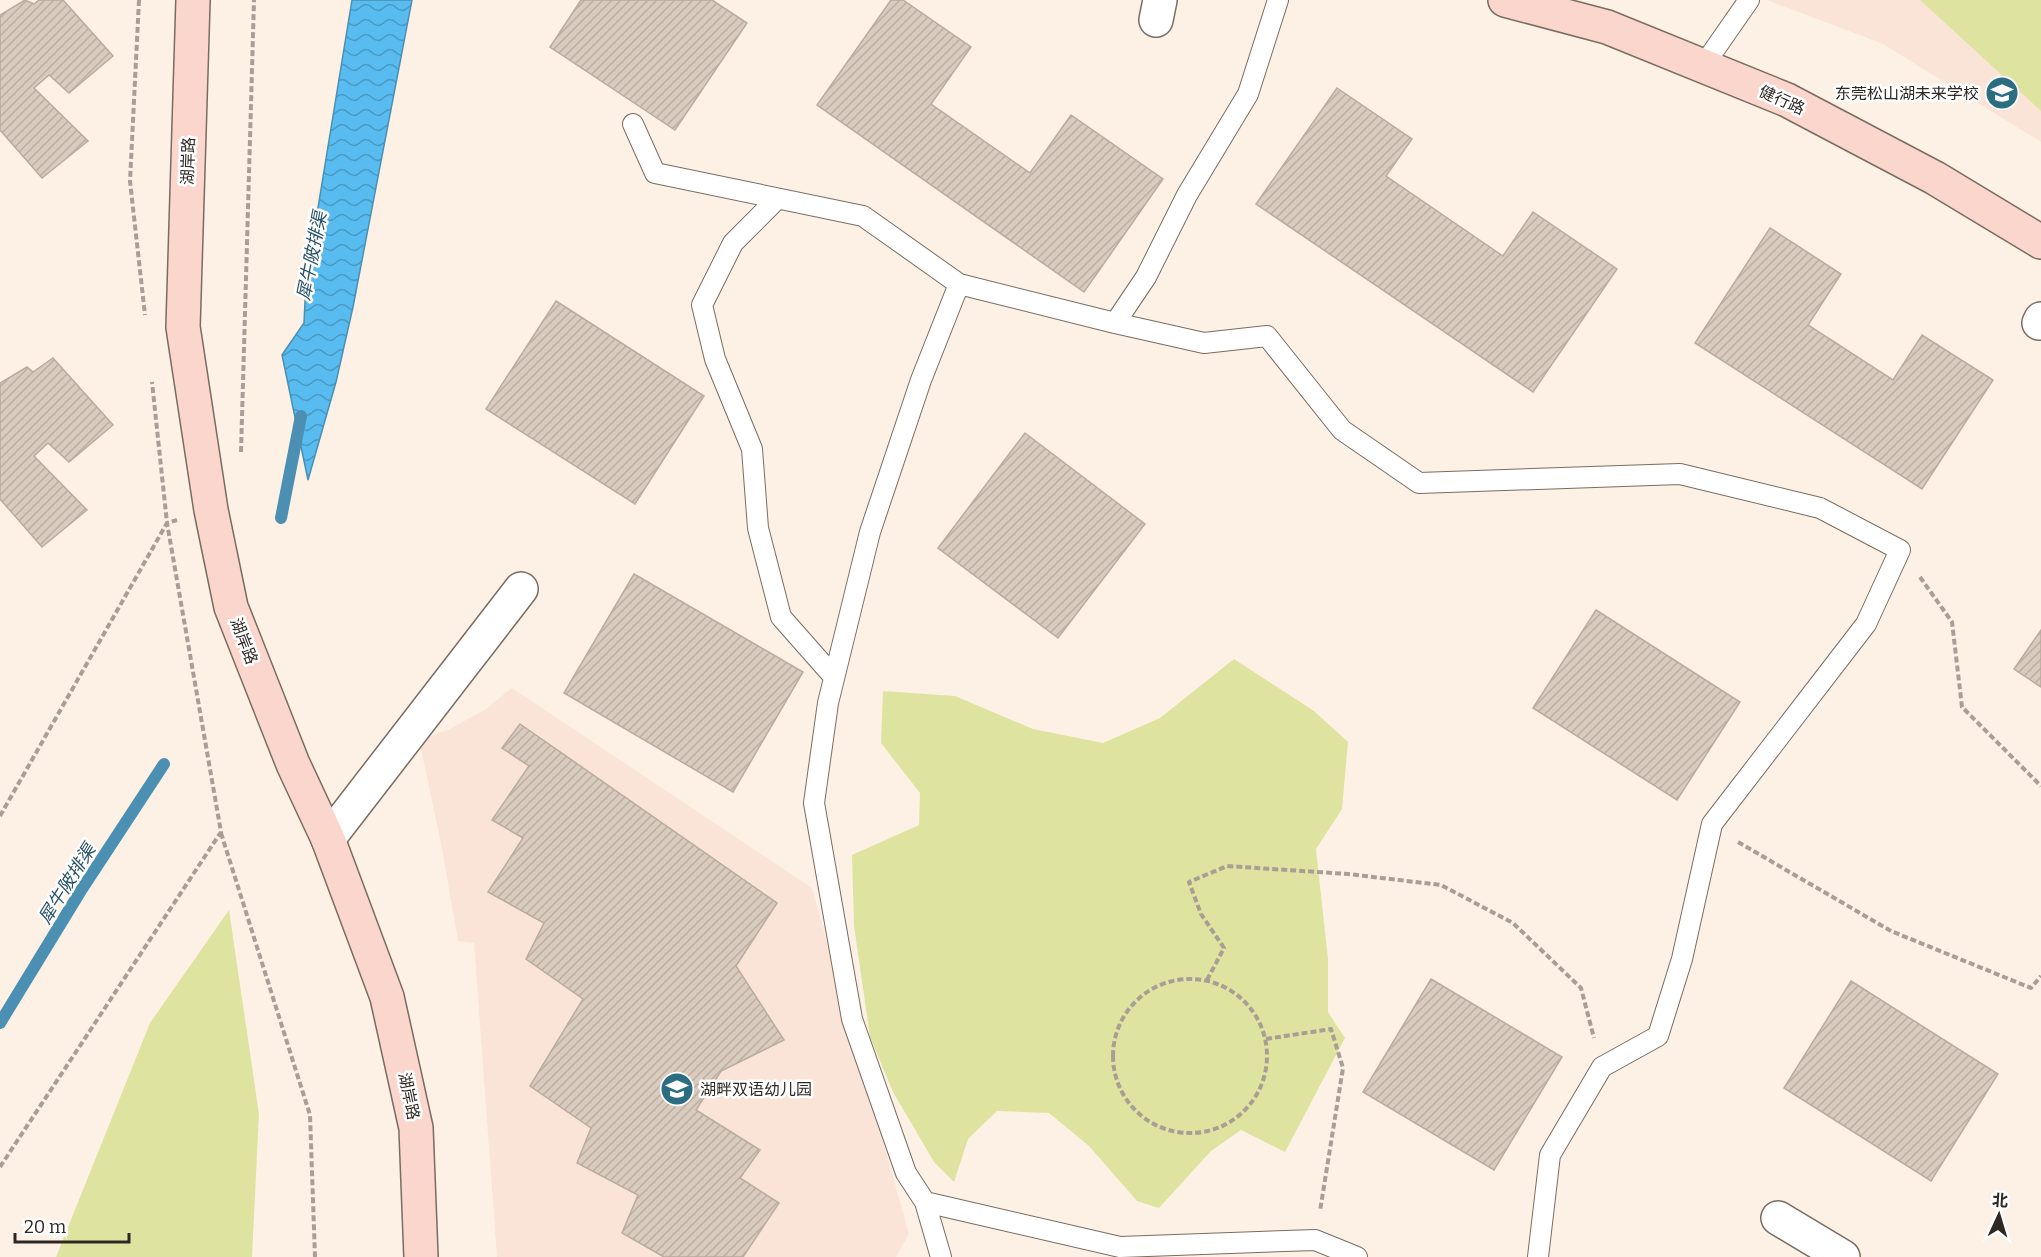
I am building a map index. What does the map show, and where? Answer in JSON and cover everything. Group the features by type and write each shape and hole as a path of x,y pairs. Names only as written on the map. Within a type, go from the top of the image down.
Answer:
{"street":[{"name":"湖岸路","path":"193,0 183,327 211,510 231,607 292,764 328,839 387,997 416,1128 422,1257"},
{"name":"健行路","path":"1505,0 1607,27 1798,106 1935,178 2041,242"},
{"path":"328,839 521,589"},
{"path":"1778,1218 1842,1257"}],"lane":[{"path":"1115,323 1146,277 1187,195 1248,94 1278,0"},
{"path":"1703,66 1749,0"},
{"path":"633,124 655,173 863,216 959,284 1204,344 1267,336 1342,430 1419,483 1680,474 1820,508 1900,550 1866,624 1712,824 1682,959 1658,1036 1602,1068 1550,1155 1538,1257"},
{"path":"777,199 733,243 702,305 715,359 752,449 758,528 781,618 834,677"},
{"path":"941,1257 925,1203 906,1173 852,1019 814,803 828,703 870,532 921,380 959,284"},
{"path":"925,1203 1120,1247 1315,1240 1357,1257"}],"path":[{"path":"139,0 130,181 145,323"},
{"path":"241,462 254,0"},
{"path":"152,382 167,523 221,832 310,1115 315,1257"},
{"path":"0,816 167,523 211,510"},
{"path":"1900,550 1952,622 1962,707 2041,786"},
{"path":"1712,824 1741,844 1891,931 2031,988 2041,976"},
{"path":"0,1167 221,832"},
{"path":"1207,980 1224,948 1201,914 1189,882 1227,866 1348,874 1441,885 1513,923 1581,988 1602,1068"},
{"path":"1180,979 1207,980 1231,990 1251,1007 1266,1039 1269,1056 1264,1083 1251,1105 1231,1123 1206,1132 1181,1133 1157,1126 1136,1112 1121,1092 1113,1069 1113,1044 1121,1021 1136,1001 1156,986 1180,979"},
{"path":"1266,1039 1330,1029 1342,1068 1315,1240"}],"shaded area":[{"name":"东莞松山湖未来学校","path":"1767,0 2041,0 2041,142 1883,44"},
{"name":"湖畔双语幼儿园","path":"512,688 812,888 909,1234 896,1257 497,1257 474,943 458,941 441,843 419,740 448,730 486,709"}],"green space":[{"path":"1920,0 2041,0 2041,111"},
{"path":"1234,659 1314,711 1348,742 1342,809 1316,849 1328,959 1328,1012 1345,1038 1285,1152 1241,1130 1211,1151 1159,1208 1137,1201 1089,1146 1049,1113 997,1111 968,1139 954,1182 934,1162 893,1092 870,1037 854,926 852,855 919,825 920,793 881,743 883,691 955,696 1033,729 1103,743 1160,718"},
{"path":"229,910 259,1114 252,1257 56,1257 150,1023"}],"water":[{"path":"352,0 412,0 353,307 336,382 308,480 282,355 304,323 306,281"}],"building":[{"path":"25,0 34,4 39,0 63,0 113,56 69,93 49,75 34,88 88,141 42,178 0,130 0,15"},
{"path":"581,0 712,0 747,23 675,130 550,47"},
{"path":"891,0 903,0 971,47 931,104 1030,173 1071,115 1163,179 1084,292 817,105"},
{"path":"1337,88 1412,139 1386,176 1503,256 1533,212 1617,269 1533,392 1256,204"},
{"path":"1770,228 1841,274 1808,325 1893,380 1922,335 1993,380 1922,489 1695,343"},
{"path":"556,301 704,396 635,504 486,409"},
{"path":"53,358 113,425 69,462 48,443 34,456 87,510 42,547 0,499 0,383 27,367 33,372"},
{"path":"1025,433 1145,524 1058,638 938,548"},
{"path":"634,574 803,672 733,792 564,693"},
{"path":"1596,610 1740,702 1677,800 1533,708"},
{"path":"2041,630 2041,687 2014,669"},
{"path":"520,724 777,903 736,966 784,1040 721,1071 696,1110 760,1150 740,1178 779,1203 743,1257 664,1257 622,1233 638,1195 577,1163 591,1128 530,1086 583,999 526,959 544,923 488,892 523,838 492,820 529,766 502,748"},
{"path":"1431,979 1562,1057 1494,1170 1363,1092"},
{"path":"1851,981 1998,1074 1931,1181 1784,1088"}],"waterway":[{"name":"犀牛陂排渠","path":"281,518 301,416"},
{"name":"犀牛陂排渠","path":"0,1023 80,892 164,764"}],"place":[{"name":"东莞松山湖未来学校","path":"2002,93"},
{"name":"湖畔双语幼儿园","path":"677,1089"}]}
